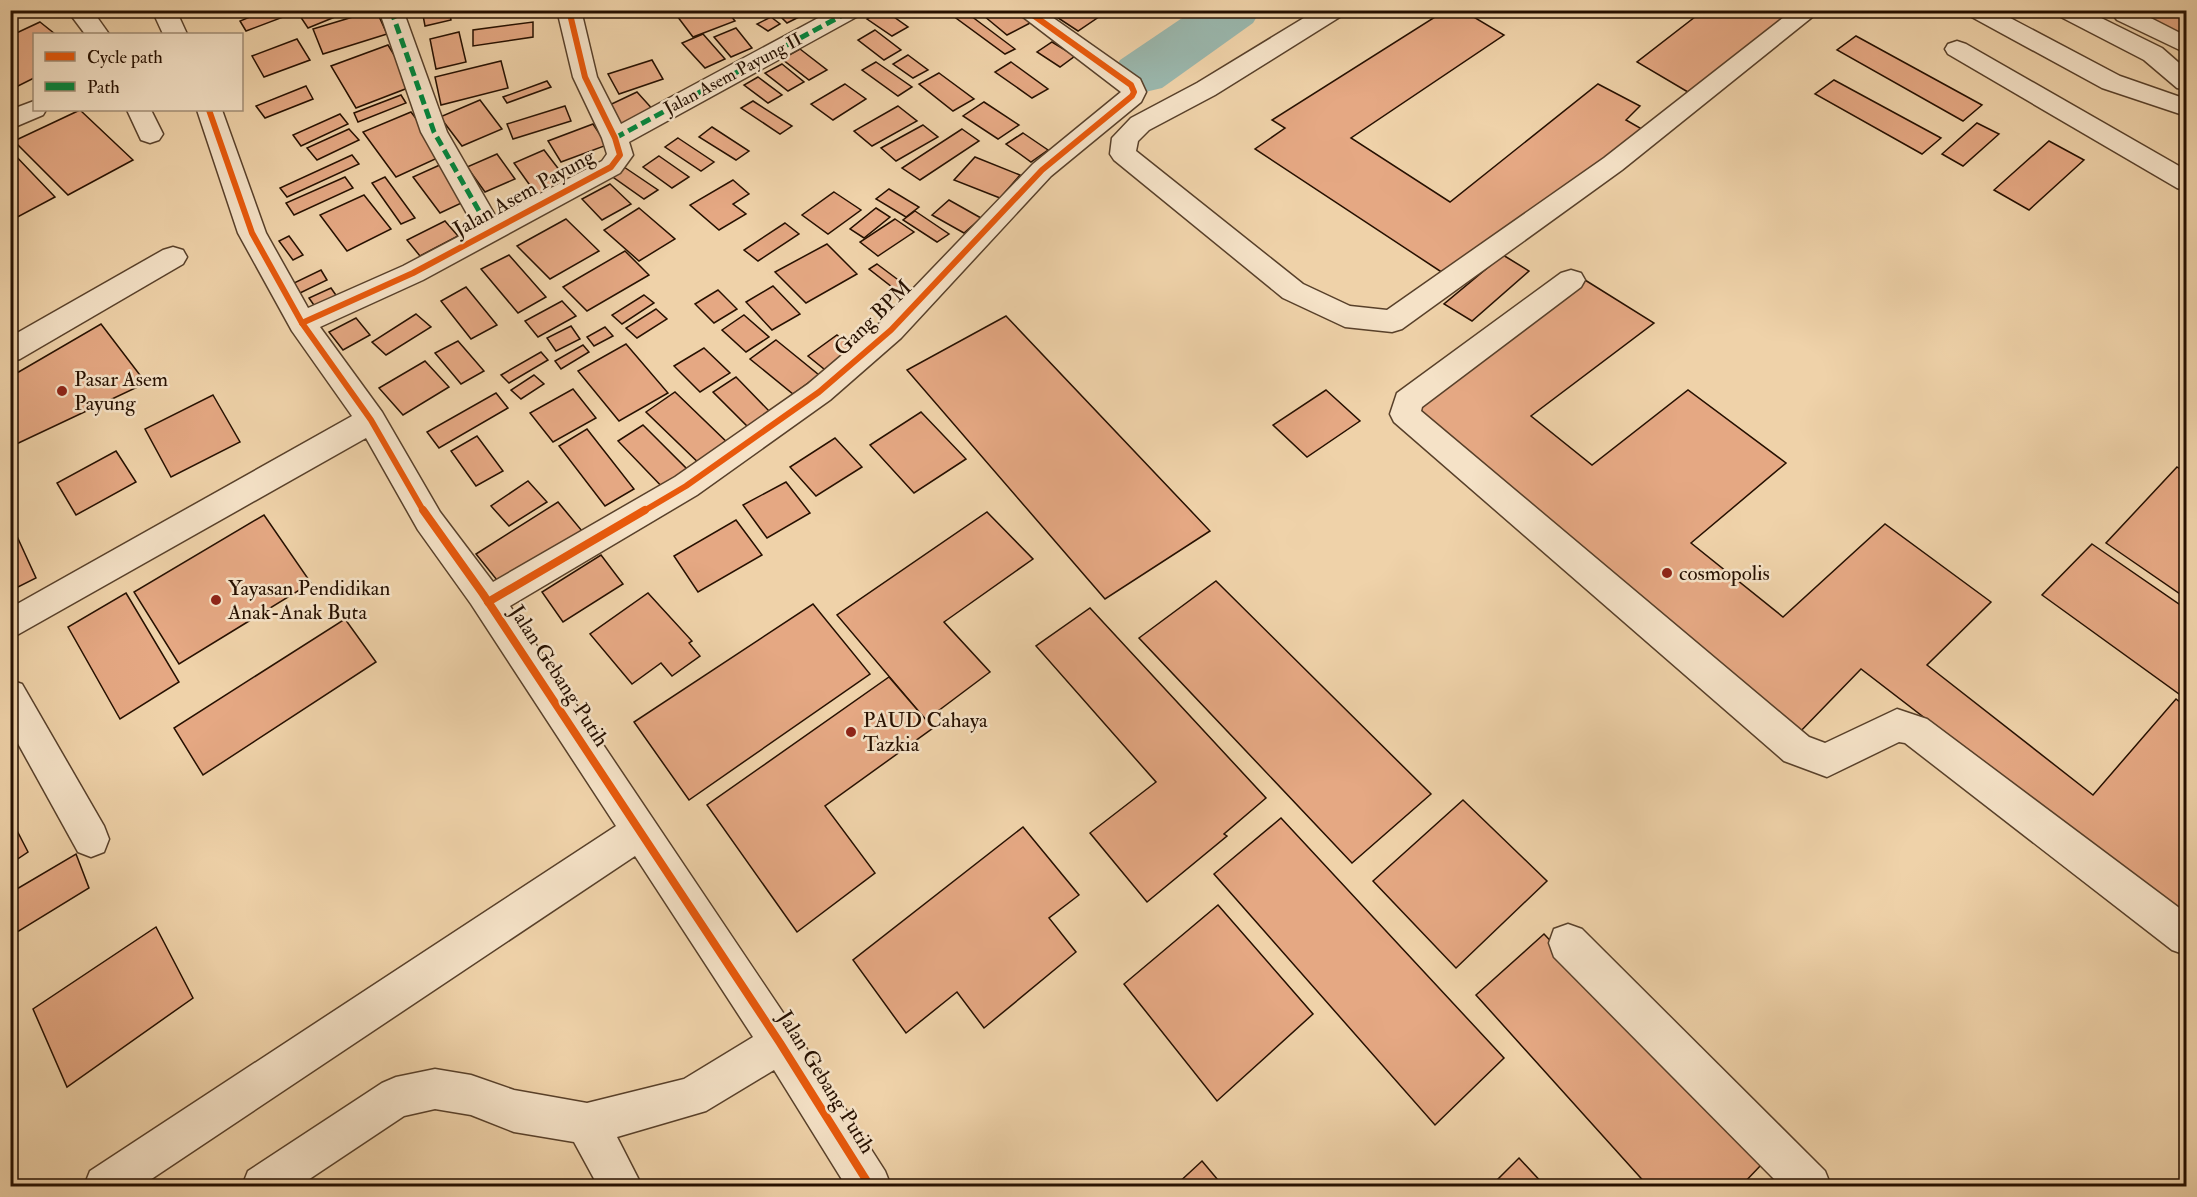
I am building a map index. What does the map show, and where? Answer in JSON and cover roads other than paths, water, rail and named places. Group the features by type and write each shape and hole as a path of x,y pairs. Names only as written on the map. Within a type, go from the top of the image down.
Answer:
{"street":[{"path":"79,10 96,33"},
{"path":"164,10 175,33"},
{"path":"391,10 434,132 490,232"},
{"name":"Jalan Asem Payung","path":"303,323 413,273 611,167 620,155 615,138 585,77 568,10"},
{"name":"Jalan Asem Payung II","path":"615,138 852,10"},
{"name":"Gang BPM","path":"488,602 686,486 819,392 891,330 991,227 1042,170 1132,96 1134,92 1131,85 1026,10"},
{"path":"1335,10 1206,89 1140,124 1125,138 1123,154 1293,291 1345,316 1392,321 1613,164 1809,10"},
{"path":"1976,10 2111,82 2187,108"},
{"path":"2066,10 2153,54 2187,82"},
{"path":"2115,10 2187,45"},
{"path":"1957,49 2187,182"},
{"path":"10,120 33,109"},
{"path":"139,111 150,134"},
{"name":"Jalan Gebang Putih","path":"209,111 252,233 303,323 371,420 429,521 488,602 780,1042 870,1186"},
{"path":"10,351 173,257"},
{"path":"1570,280 1408,401 1405,414 1415,425 1797,749 1827,760 1896,725 1915,730 2187,936"},
{"path":"10,625 371,420"},
{"path":"10,695 91,839"},
{"path":"105,1186 640,831"},
{"path":"1568,943 1810,1186"},
{"path":"263,1186 396,1097 435,1089 471,1095 514,1111 587,1124 692,1096 780,1042"},
{"path":"587,1124 621,1186"}],"waterway":[{"path":"1141,74 1233,10"}],"place":[{"name":"Pasar Asem Payung","path":"62,391"},
{"name":"cosmopolis","path":"1667,573"},
{"name":"Yayasan Pendidikan Anak-Anak Buta","path":"216,600"},
{"name":"PAUD Cahaya Tazkia","path":"851,732"}]}
